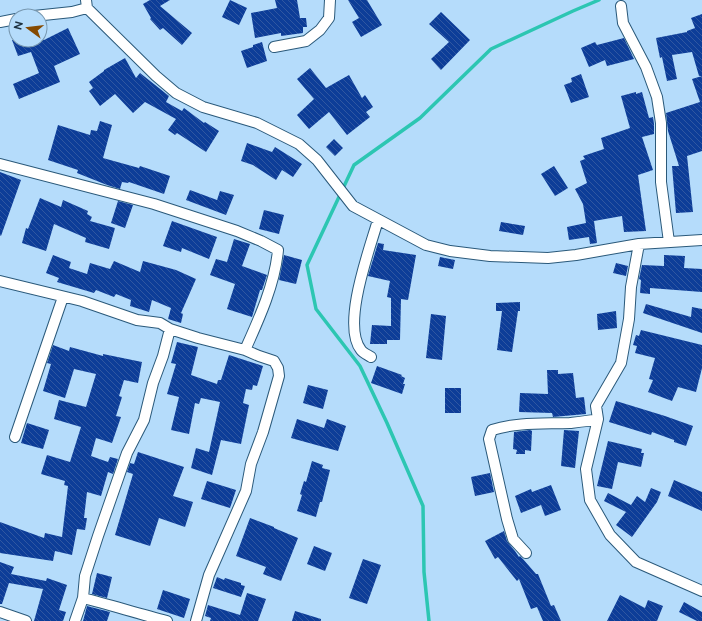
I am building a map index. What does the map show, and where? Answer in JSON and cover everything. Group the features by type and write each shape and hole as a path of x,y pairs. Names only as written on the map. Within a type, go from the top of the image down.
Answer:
{"street":[{"path":"274,47 306,41 320,30 329,18 330,0"},
{"path":"48,15 72,12 86,4 156,76 176,93 203,107 257,123 299,144 317,160 353,206 426,245 450,251 490,256 548,258 576,255 638,244 702,240"},
{"path":"621,6 623,23 646,67 657,97 662,123 662,182 669,242"},
{"path":"0,164 154,204 237,231 278,250 271,283 257,323 245,350"},
{"path":"371,357 361,350 356,340 354,324 357,292 378,220"},
{"path":"638,244 630,287 628,319 621,362 596,406 598,419 586,469 590,500 607,529 623,550 636,562 702,591"},
{"path":"0,281 82,301 137,320 160,323 170,329 245,350 274,361 278,368 279,376 263,432 251,464 246,491 208,575 196,621"},
{"path":"14,437 63,297"},
{"path":"75,621 83,598 85,576 98,536 127,453 144,420 153,383 163,356 170,329"},
{"path":"526,553 513,539 507,519 488,439 492,430 506,426 538,423 570,423 598,419"},
{"path":"83,598 167,621"},
{"path":"0,612 26,621"}],"building":[{"path":"150,0 170,0 160,6 192,33 182,45 163,28 160,30 150,19 151,18 143,4"},
{"path":"230,0 247,8 239,25 222,17"},
{"path":"275,0 297,0 300,18 306,18 307,27 303,27 303,33 281,36 281,33 255,38 251,13 277,8"},
{"path":"348,0 367,0 382,25 361,37 352,22 359,18"},
{"path":"441,12 470,40 441,70 431,59 449,42 429,24"},
{"path":"702,14 702,76 699,76 692,52 672,55 677,79 667,81 656,38 687,32 695,28 691,18"},
{"path":"68,28 80,54 54,66 60,82 19,99 13,84 39,73 31,52 18,56 15,48 48,48 48,38"},
{"path":"624,38 634,59 607,66 605,60 589,67 581,48 595,42 597,45"},
{"path":"262,42 267,61 247,68 241,51"},
{"path":"125,58 136,78 140,73 169,96 166,102 182,111 184,108 204,123 205,122 219,131 206,152 177,133 175,135 168,130 176,119 145,102 133,113 115,94 100,106 89,91 93,88 89,82 104,70"},
{"path":"310,68 326,88 349,75 362,98 365,95 373,107 366,112 370,117 347,135 329,112 309,129 297,115 314,99 297,79"},
{"path":"581,74 589,97 571,103 564,85 572,82 571,78"},
{"path":"702,76 702,151 687,156 693,212 676,213 672,166 679,166 668,131 666,113 700,102 692,79"},
{"path":"636,92 636,94 642,92 649,118 653,117 654,124 654,134 642,137 653,170 638,175 646,231 624,232 622,216 594,221 597,243 590,244 589,237 569,240 567,227 586,223 583,204 575,189 587,183 580,161 585,159 583,156 604,149 601,138 630,128 621,96"},
{"path":"100,121 112,125 103,158 139,168 140,166 170,176 164,194 129,182 122,182 120,189 77,173 78,170 48,160 58,125 90,135 91,130 97,131"},
{"path":"334,139 343,148 335,156 326,147"},
{"path":"247,143 272,152 275,147 302,164 293,177 282,170 276,180 253,165 241,161"},
{"path":"554,166 568,188 555,196 541,174"},
{"path":"0,172 21,180 1,236 0,235"},
{"path":"190,190 217,200 220,191 234,195 226,215 186,200"},
{"path":"40,198 61,207 63,200 88,211 87,214 92,217 90,221 115,228 109,249 85,242 86,238 54,224 46,251 22,243 26,228 28,229"},
{"path":"118,201 133,205 125,228 111,223"},
{"path":"264,210 284,215 279,234 259,229"},
{"path":"172,221 217,237 209,259 182,248 181,252 163,246"},
{"path":"501,222 525,226 523,235 499,231"},
{"path":"234,239 250,244 242,266 267,275 262,290 260,290 252,317 227,309 235,284 210,275 216,259 227,262"},
{"path":"378,243 384,244 383,250 416,255 408,300 401,299 400,340 387,340 387,344 370,344 372,325 391,326 391,298 387,297 390,281 368,276"},
{"path":"53,255 71,262 69,268 87,274 90,263 110,269 114,261 140,272 143,261 176,270 196,279 181,313 183,314 181,323 168,319 171,308 152,300 149,312 130,306 131,300 116,294 114,297 96,290 94,293 57,282 59,278 46,273"},
{"path":"284,255 302,260 296,284 279,280"},
{"path":"664,255 685,256 684,268 702,269 702,292 650,288 650,294 640,293 641,280 639,279 642,265 664,266"},
{"path":"440,257 455,260 453,269 438,266"},
{"path":"616,263 628,266 626,276 613,273"},
{"path":"520,302 520,311 518,311 512,352 497,350 502,311 496,311 496,303"},
{"path":"646,304 691,317 692,307 702,309 702,333 643,313"},
{"path":"616,311 617,328 598,330 597,314"},
{"path":"431,314 446,316 442,360 426,358"},
{"path":"641,330 702,345 702,368 696,392 678,387 672,401 648,392 653,380 649,379 655,358 635,353 637,346 633,345 636,335 639,336"},
{"path":"177,342 198,347 191,375 217,384 218,380 221,380 229,355 263,366 257,386 253,385 252,390 246,389 243,403 249,405 241,444 221,440 212,475 191,468 196,448 209,452 220,402 201,398 199,404 195,403 189,434 171,430 179,397 167,394 176,364 171,363"},
{"path":"53,345 69,351 70,347 103,356 103,354 142,362 138,383 124,380 119,396 122,397 116,416 121,417 112,443 96,438 91,456 108,462 110,457 118,459 113,474 108,472 101,496 87,492 84,518 87,518 85,530 77,529 72,555 55,551 53,561 0,553 0,522 44,538 45,533 62,537 68,486 64,485 65,481 41,474 47,455 70,462 81,427 54,419 59,400 86,407 96,374 74,369 65,398 43,391 51,364 47,363"},
{"path":"377,366 402,375 401,376 405,378 402,394 371,383"},
{"path":"547,370 558,370 558,374 573,373 576,398 584,397 586,414 553,417 552,413 519,412 520,393 548,394"},
{"path":"308,385 328,390 323,409 303,403"},
{"path":"445,388 461,388 461,413 445,413"},
{"path":"616,401 693,426 686,446 652,432 651,435 609,422"},
{"path":"297,419 324,428 327,419 346,426 338,451 291,438"},
{"path":"27,423 49,430 43,449 21,443"},
{"path":"564,430 579,431 575,468 561,466"},
{"path":"532,431 531,451 525,450 525,454 516,454 517,450 513,449 514,432"},
{"path":"608,441 642,449 641,453 644,453 641,467 618,462 612,489 597,486"},
{"path":"138,452 184,467 173,496 193,502 185,527 159,518 150,546 115,535 133,474 127,472 130,463 134,464"},
{"path":"312,461 323,465 322,468 330,470 322,502 320,502 316,517 297,511 302,495 300,494 304,481 306,482"},
{"path":"490,473 494,492 475,496 471,477"},
{"path":"674,480 702,492 702,511 668,496"},
{"path":"207,481 236,490 230,508 201,499"},
{"path":"551,485 561,510 545,516 541,505 521,513 515,496 531,489 532,492"},
{"path":"651,488 661,492 657,502 632,537 616,525 626,512 604,501 608,493 631,505 637,496 645,502"},
{"path":"250,518 298,538 281,581 263,574 266,567 236,556"},
{"path":"504,531 507,541 519,557 520,556 536,574 538,574 551,606 554,605 561,621 543,621 537,607 531,609 519,579 517,581 498,557 495,559 485,541"},
{"path":"314,546 332,553 325,571 307,564"},
{"path":"363,559 381,565 367,604 349,598"},
{"path":"0,562 14,567 11,574 46,581 47,578 67,585 59,610 66,612 63,621 34,621 43,589 9,583 2,604 0,604"},
{"path":"97,573 112,577 107,598 92,594"},
{"path":"217,577 224,580 225,578 241,583 241,585 245,586 241,597 213,588"},
{"path":"163,590 190,599 184,618 157,609"},
{"path":"247,593 266,599 258,621 210,621 211,618 205,616 208,605 240,615"},
{"path":"620,595 645,608 648,600 663,606 657,621 607,621"},
{"path":"684,602 702,612 702,621 697,621 679,612"},
{"path":"87,606 110,612 107,621 83,621"},
{"path":"295,611 321,619 321,621 292,621"}],"waterway":[{"path":"429,621 424,572 423,506 387,423 360,366 316,309 307,265 354,165 420,118 491,49 599,0"}]}
